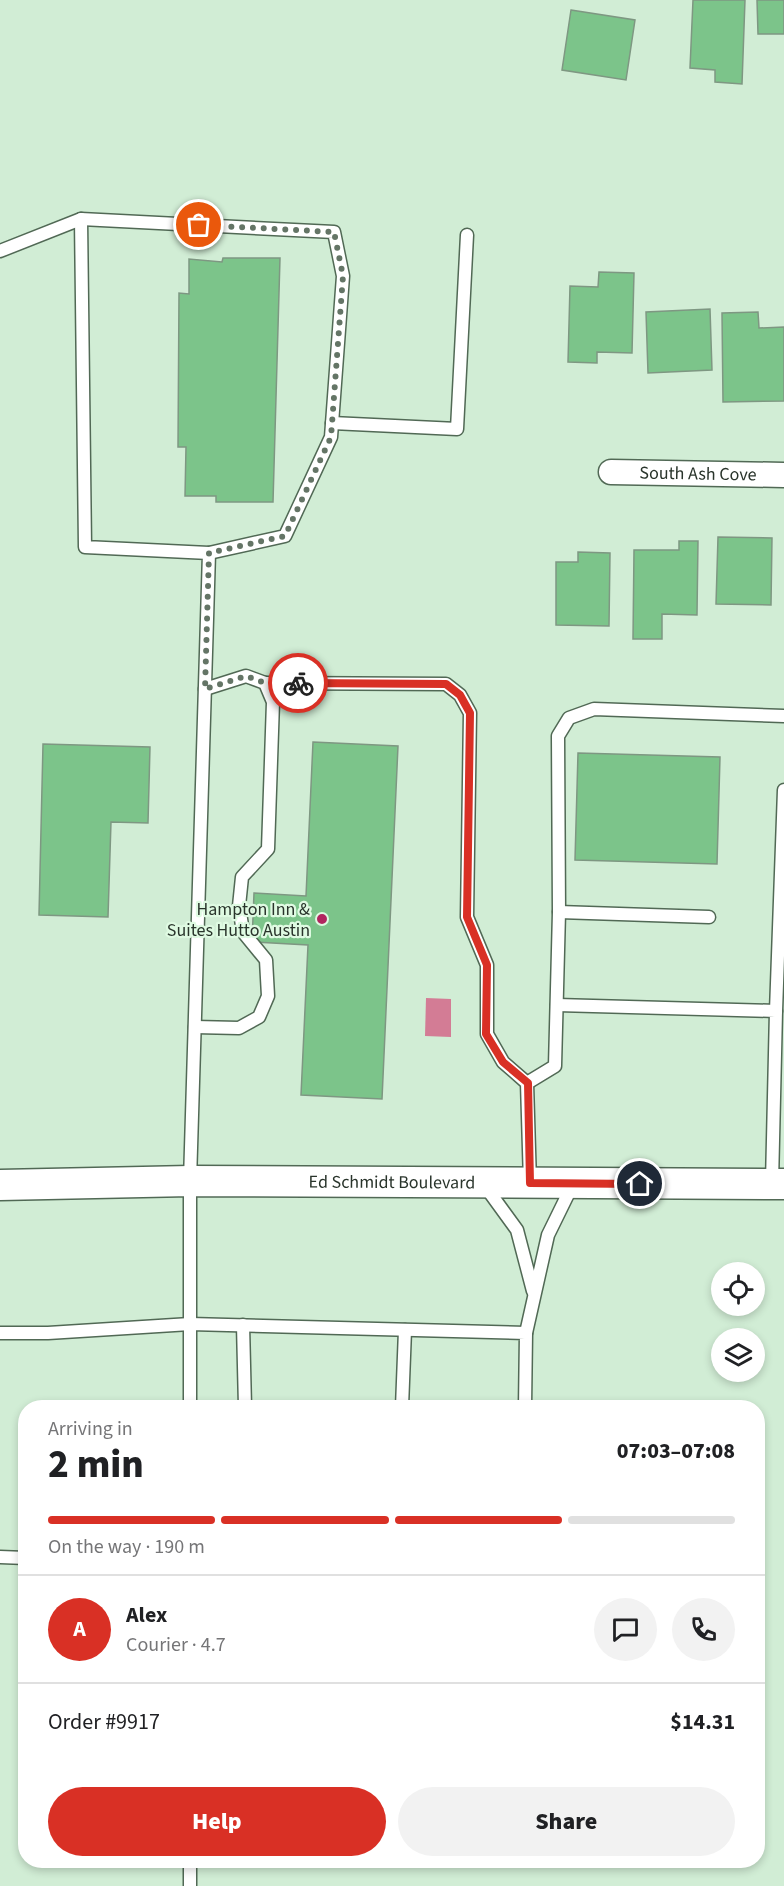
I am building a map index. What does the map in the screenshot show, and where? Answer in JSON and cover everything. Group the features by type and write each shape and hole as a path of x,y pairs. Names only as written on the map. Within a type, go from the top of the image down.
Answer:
{"street":[{"name":"South Ash Cove","path":"610,472 784,475"},
{"name":"Ed Schmidt Boulevard","path":"0,1185 190,1181 778,1184"}],"lane":[{"path":"0,251 81,219 334,232 343,276 331,437 285,536 209,553 84,547 81,219"},
{"path":"332,423 458,429 467,235"},
{"path":"190,1400 190,1181 209,553"},
{"path":"205,689 246,676 265,683 446,684 460,695 470,713 467,917 487,965 486,1034 503,1062 528,1083 530,1183"},
{"path":"195,1027 239,1028 259,1017 268,996 266,960 243,932 239,906 242,877 268,849 273,702 265,683"},
{"path":"528,1083 555,1066 559,912 558,736 569,718 594,709 784,716"},
{"path":"778,1184 776,1011 784,790"},
{"path":"559,912 709,917"},
{"path":"557,1005 776,1011"},
{"path":"482,1182 517,1230 533,1294"},
{"path":"525,1400 526,1333 533,1294 548,1235 573,1184"},
{"path":"0,1333 48,1333 190,1324 526,1333"},
{"path":"243,1325 245,1400"},
{"path":"402,1400 405,1330"},
{"path":"0,1557 18,1558"},
{"path":"190,1868 190,1886"}],"shaded area":[{"path":"426,998 451,999 451,1037 425,1036"}],"building":[{"path":"693,0 745,0 742,84 715,82 715,70 690,68"},
{"path":"757,0 784,0 784,34 758,34"},
{"path":"571,10 635,20 626,80 562,70"},
{"path":"223,258 280,258 273,502 216,502 216,496 185,496 186,447 178,447 179,293 189,294 189,259 222,262"},
{"path":"599,272 634,273 632,353 597,352 597,363 568,362 570,286 598,287"},
{"path":"710,309 712,370 648,373 646,312"},
{"path":"758,312 759,328 784,327 784,401 723,402 722,313"},
{"path":"718,537 772,538 771,605 716,604"},
{"path":"679,541 698,541 697,615 662,614 662,639 633,639 634,550 679,550"},
{"path":"578,552 610,553 609,626 556,625 556,562 578,562"},
{"name":"Hampton Inn & Suites Hutto Austin","path":"313,742 398,746 382,1099 301,1095 308,945 252,942 254,893 306,896"},
{"path":"43,744 150,747 148,823 111,822 108,917 39,915"},
{"path":"578,753 720,757 717,864 575,860"}],"way so far":[{"path":"199,225 334,232 343,276 331,437 285,536 209,553 205,689 246,676 265,683 298,683"}],"place":[{"name":"Hampton Inn & Suites Hutto Austin","path":"322,919"}],"route":[{"path":"298,683 446,684 460,695 470,713 467,917 487,965 486,1034 503,1062 528,1083 530,1183 640,1184"}]}
